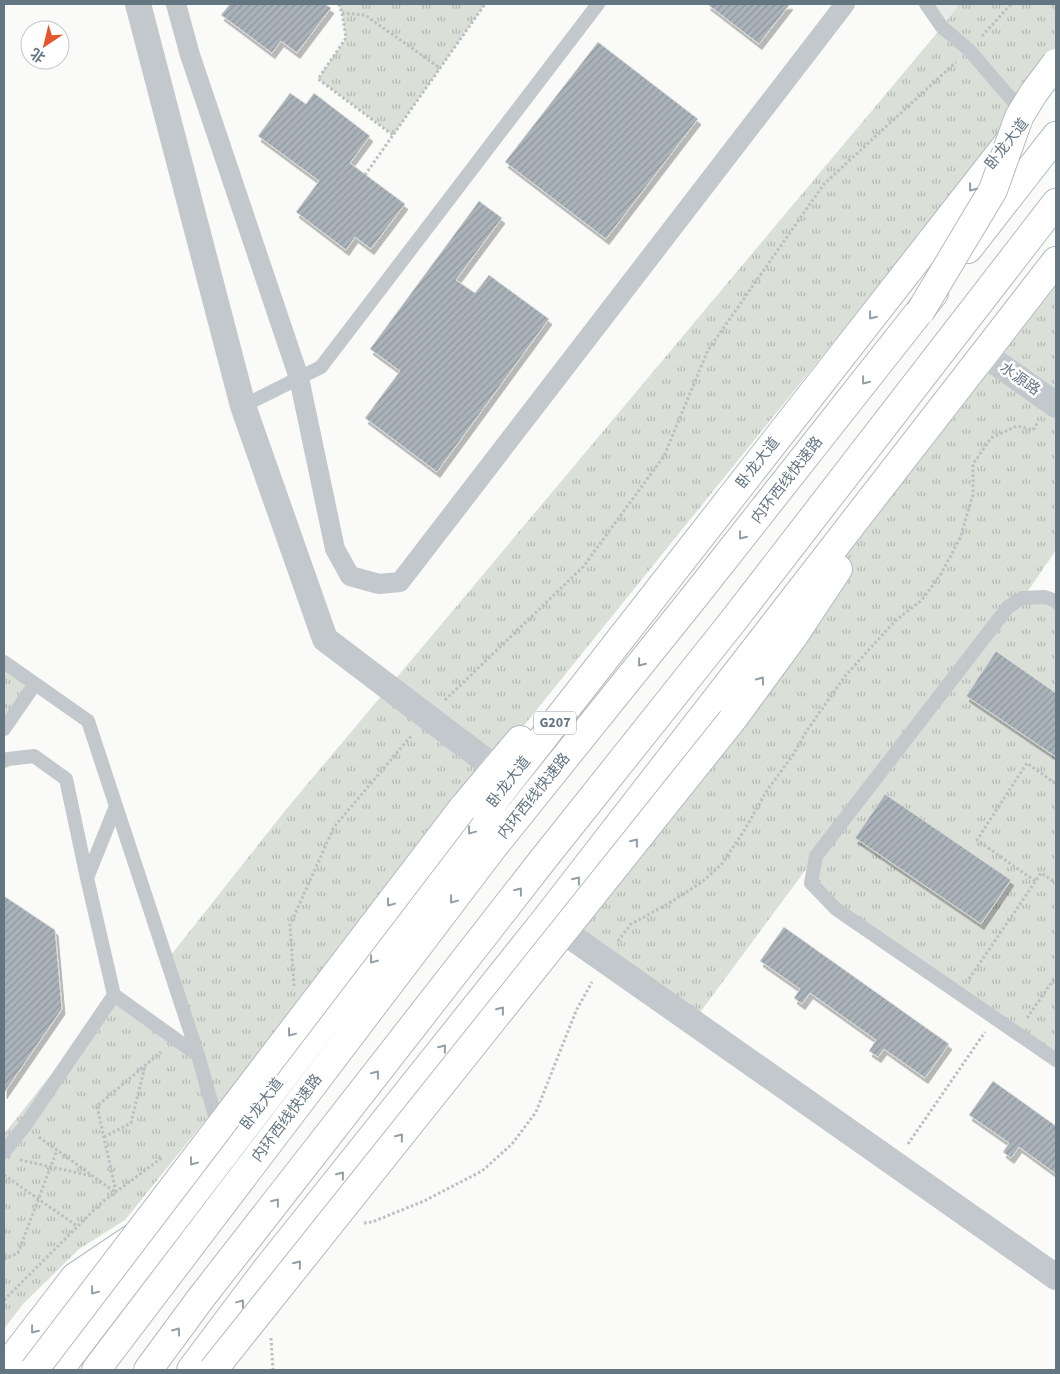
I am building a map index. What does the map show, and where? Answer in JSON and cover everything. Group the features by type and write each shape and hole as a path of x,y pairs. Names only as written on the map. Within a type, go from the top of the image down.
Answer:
{"main road":[{"path":"920,312 993,190 1019,117 1056,63"},
{"name":"卧龙大道","path":"58,1370 498,796 1056,80"},
{"name":"内环西线快速路","path":"96,1370 494,846 920,312 1056,136"},
{"path":"148,1370 207,1291 545,857 733,621 1056,203"},
{"path":"191,1370 272,1262 546,919 1056,261"},
{"path":"213,1370 732,720 794,637 953,394"},
{"path":"34,1370 462,809 495,768 712,521"},
{"path":"4,1369 74,1277 190,1199"}],"street":[{"path":"138,4 243,406 325,639 495,768"},
{"path":"176,4 298,378 335,549 350,576 379,584 400,582 845,4"},
{"name":"水源路","path":"984,354 1054,403"},
{"path":"546,919 1056,1277"}],"lane":[{"path":"243,406 321,367 598,4"},
{"path":"926,4 942,27 969,50 1027,118"},
{"path":"1056,600 1045,596 1022,598 1008,607 816,856 811,883 836,909 1056,1060"},
{"path":"4,662 88,721 198,1055 225,1153"},
{"path":"4,729 35,684"},
{"path":"4,761 34,756 66,779 114,996 198,1055"},
{"path":"87,878 116,806"},
{"path":"8,1155 24,1127 114,996"}],"path":[{"path":"339,4 346,38 318,79 393,135"},
{"path":"365,175 485,4"},
{"path":"294,994 290,925 334,827 428,716 583,567 664,456 708,350 824,184 969,50 1012,4"},
{"path":"342,12 365,15 440,68"},
{"path":"358,1224 372,1222 432,1197 482,1171 512,1144 536,1112 576,1011 604,960 631,924 702,882 720,865 744,831 766,792 845,676 895,621 922,600 941,574 960,538 972,494 973,464 991,438 1017,426 1033,430 1054,403"},
{"path":"1035,881 977,840 1027,763 1056,784"},
{"path":"959,994 1041,873 1056,883"},
{"path":"1017,1033 1056,976"},
{"path":"895,1164 995,1018"},
{"path":"116,1192 97,1106 176,1039"},
{"path":"104,1137 131,1123 145,1065"},
{"path":"24,1127 116,1192"},
{"path":"4,1259 18,1253 57,1150"},
{"path":"8,1155 95,1177"},
{"path":"4,1300 101,1203 163,1156"},
{"path":"4,1174 77,1226"}],"shaded area":[{"path":"926,4 959,4 942,27"}],"green space":[{"path":"339,4 485,4 393,135 318,79 346,38"},
{"path":"959,4 1056,4 1056,66 125,1220 79,1249 23,1304 4,1329 4,1134 114,995 197,1054 167,960 284,812 942,27"},
{"path":"1056,261 1056,550 1023,598 1056,601 1056,1060 811,883 815,857 693,1022 546,919"},
{"path":"4,662 35,684 4,729"}],"building":[{"path":"230,4 325,4 331,8 297,53 281,41 272,53 221,15"},
{"path":"707,4 790,4 759,44"},
{"path":"598,42 698,119 606,239 505,162"},
{"path":"290,93 306,104 314,93 370,136 350,163 405,204 371,249 355,237 346,250 296,212 319,181 258,136"},
{"path":"479,201 502,218 456,280 475,293 489,275 549,319 437,472 365,418 400,371 370,349"},
{"path":"996,651 1056,693 1056,757 966,696"},
{"path":"885,794 1011,880 981,924 855,838"},
{"path":"4,896 55,930 62,1009 4,1093"},
{"path":"784,927 949,1044 925,1078 884,1049 878,1057 869,1051 876,1040 810,993 802,1004 794,998 800,989 760,961"},
{"path":"993,1081 1056,1126 1056,1174 1019,1147 1011,1158 1003,1152 1009,1143 969,1115"}]}
